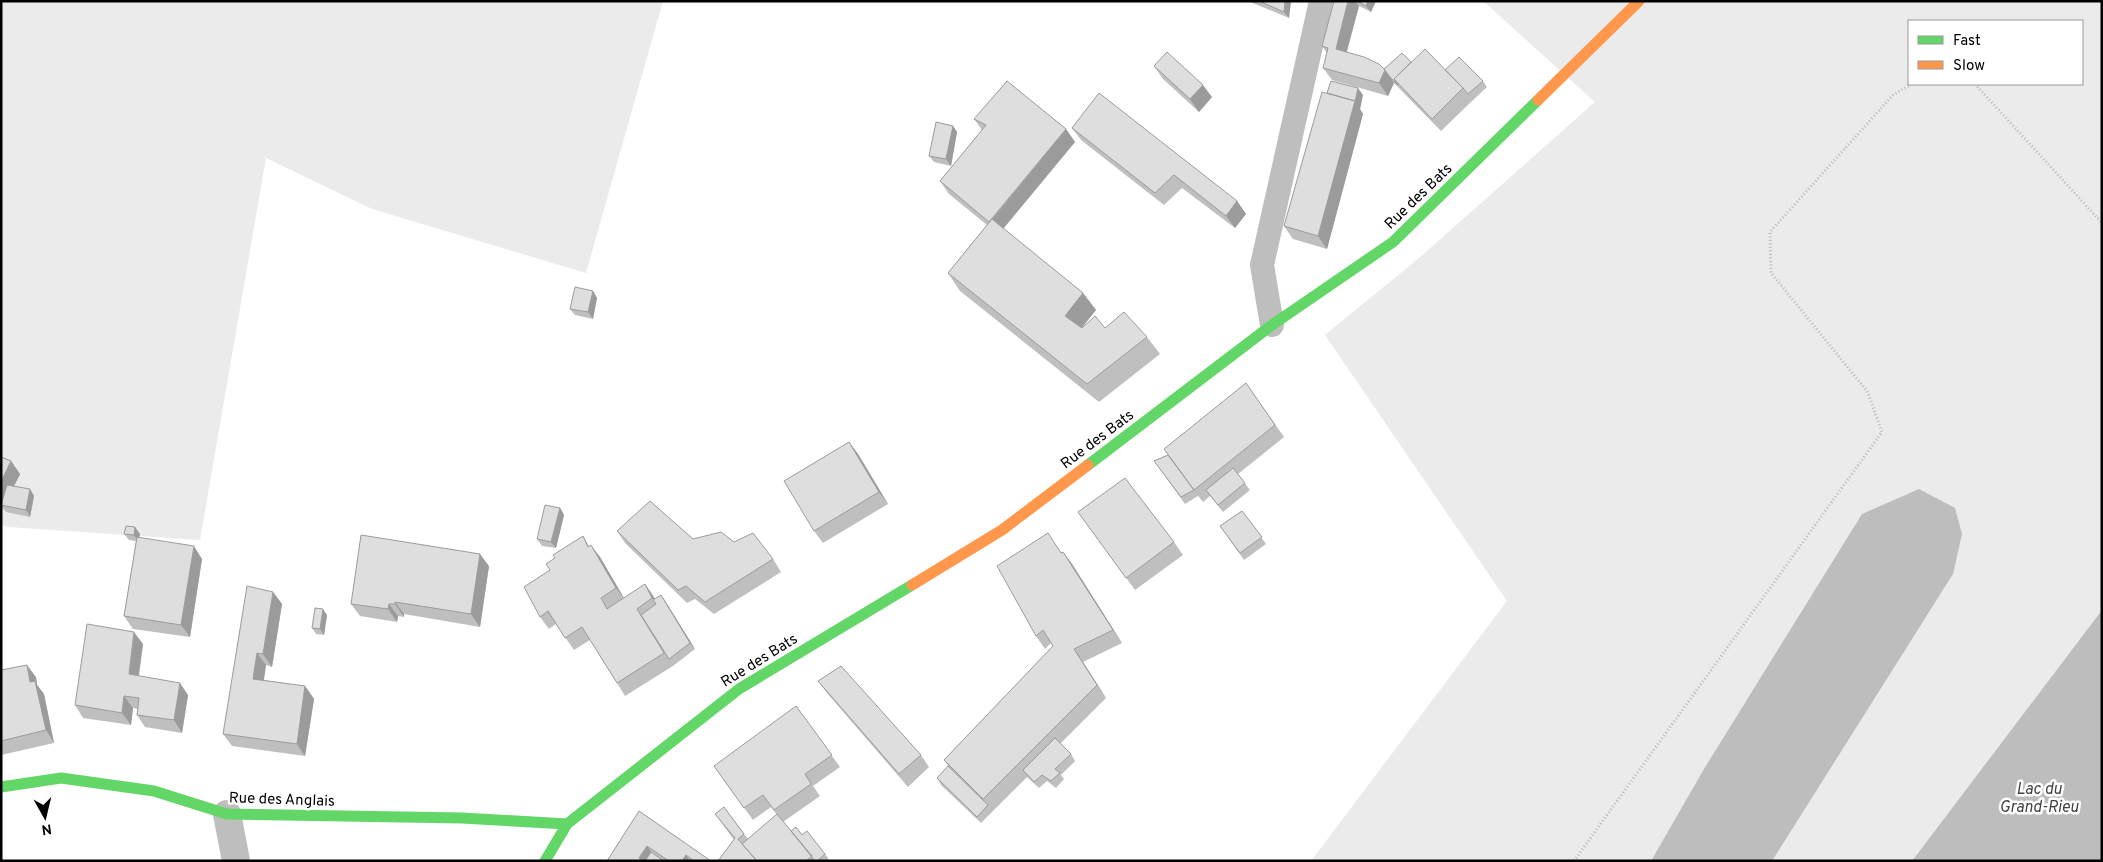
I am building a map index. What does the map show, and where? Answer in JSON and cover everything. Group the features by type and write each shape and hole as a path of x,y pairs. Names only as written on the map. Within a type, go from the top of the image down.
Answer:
{"street":[{"name":"Rue des Bats","path":"545,861 567,824 739,689 1002,530 1272,325 1392,242 1639,1"},
{"name":"Rue des Anglais","path":"1,787 62,778 154,791 226,814 462,818 567,824"},
{"path":"226,814 236,861"}],"lane":[{"path":"1272,325 1262,265 1321,1"}],"path":[{"path":"1574,861 1882,432 1867,391 1771,273 1770,232 1893,95 1910,85"},
{"path":"1976,85 2102,223"}],"shaded area":[{"path":"1,1 663,1 586,273 372,209 266,158 200,540 8,527 1,524"},
{"path":"1483,1 2102,1 2102,610 1912,861 1311,861 1507,601 1325,335 1419,258 1595,102"}],"water":[{"path":"1919,489 1955,508 1962,534 1953,574 1772,861 1651,861 1704,769 1862,514"},
{"name":"Lac du Grand-Rieu","path":"2102,610 2102,861 1912,861"}],"building":[{"path":"1259,1 1285,1 1284,12"},
{"path":"1334,1 1348,1 1336,49 1364,57 1379,64 1385,70 1379,83 1323,68 1328,48 1322,46"},
{"path":"1357,1 1368,1 1366,6"},
{"path":"1425,49 1463,88 1432,119 1394,79"},
{"path":"1167,52 1203,85 1190,99 1154,66"},
{"path":"1402,53 1411,62 1394,79 1398,85 1384,69"},
{"path":"1459,57 1483,81 1468,94 1445,70"},
{"path":"1007,81 1066,129 989,222 940,181 986,125 974,119"},
{"path":"1331,81 1358,88 1355,102 1327,93"},
{"path":"1322,92 1355,101 1318,236 1284,226"},
{"path":"1099,93 1237,201 1226,216 1174,175 1155,193 1072,128"},
{"path":"936,122 953,126 946,159 929,156"},
{"path":"992,219 1083,293 1065,316 1082,328 1095,316 1105,328 1124,312 1147,337 1087,384 948,273"},
{"path":"575,287 593,291 588,312 570,309"},
{"path":"1246,383 1275,425 1194,490 1164,449"},
{"path":"849,442 879,492 814,531 784,481"},
{"path":"1168,455 1194,490 1181,497 1154,461"},
{"path":"1,457 11,461 1,482"},
{"path":"1233,468 1245,483 1218,505 1206,490"},
{"path":"1125,478 1174,542 1126,578 1078,512"},
{"path":"7,485 30,489 26,510 1,505"},
{"path":"650,501 693,539 721,532 734,542 753,533 773,559 705,602 686,586 678,590 617,531"},
{"path":"545,505 560,508 551,542 537,539"},
{"path":"1242,511 1262,537 1240,553 1220,526"},
{"path":"126,526 135,527 134,535 124,534"},
{"path":"1048,533 1061,553 1063,552 1113,630 1074,649 1097,685 983,799 944,760 1053,646 1043,630 1036,636 997,566"},
{"path":"361,535 480,554 471,614 395,602 395,604 389,604 388,609 351,604"},
{"path":"583,536 588,547 591,545 616,588 601,598 607,609 645,584 652,598 637,609 664,653 617,683 582,627 565,638 548,611 540,617 524,587 550,570 546,564 555,558 553,555"},
{"path":"137,537 194,546 181,625 124,616"},
{"path":"247,586 273,592 263,654 257,653 253,679 305,686 297,744 223,734"},
{"path":"661,595 690,643 669,659 641,615 656,604 653,600"},
{"path":"315,608 323,609 320,629 312,628"},
{"path":"87,624 134,632 129,674 180,683 174,720 137,715 139,698 124,696 122,713 75,705"},
{"path":"27,665 30,682 35,681 46,730 1,741 1,670"},
{"path":"841,666 921,755 899,774 818,681"},
{"path":"796,706 832,755 805,774 811,784 774,810 763,795 744,808 714,766"},
{"path":"1055,738 1071,754 1055,769 1060,773 1051,781 1042,775 1034,782 1023,770"},
{"path":"948,766 988,805 977,817 937,778"},
{"path":"724,807 744,834 738,839 757,861 718,861 735,838 715,814"},
{"path":"639,811 711,861 694,861 686,855 682,861 669,861 647,846 639,858 643,861 607,861"},
{"path":"777,814 812,856 806,861 757,861 742,844"},
{"path":"796,827 802,835 807,831 825,854 817,861 815,861 791,831"},
{"path":"651,852 664,861 645,861"}],"traffic: fast":[{"path":"1088,465 1272,325 1393,242 1538,100"},
{"path":"545,861 567,824 739,689 912,585"},
{"path":"1,787 61,778 154,791 227,814 462,818 567,824"}],"traffic: slow":[{"path":"1538,100 1639,1"},
{"path":"912,585 1002,530 1088,465"}]}
